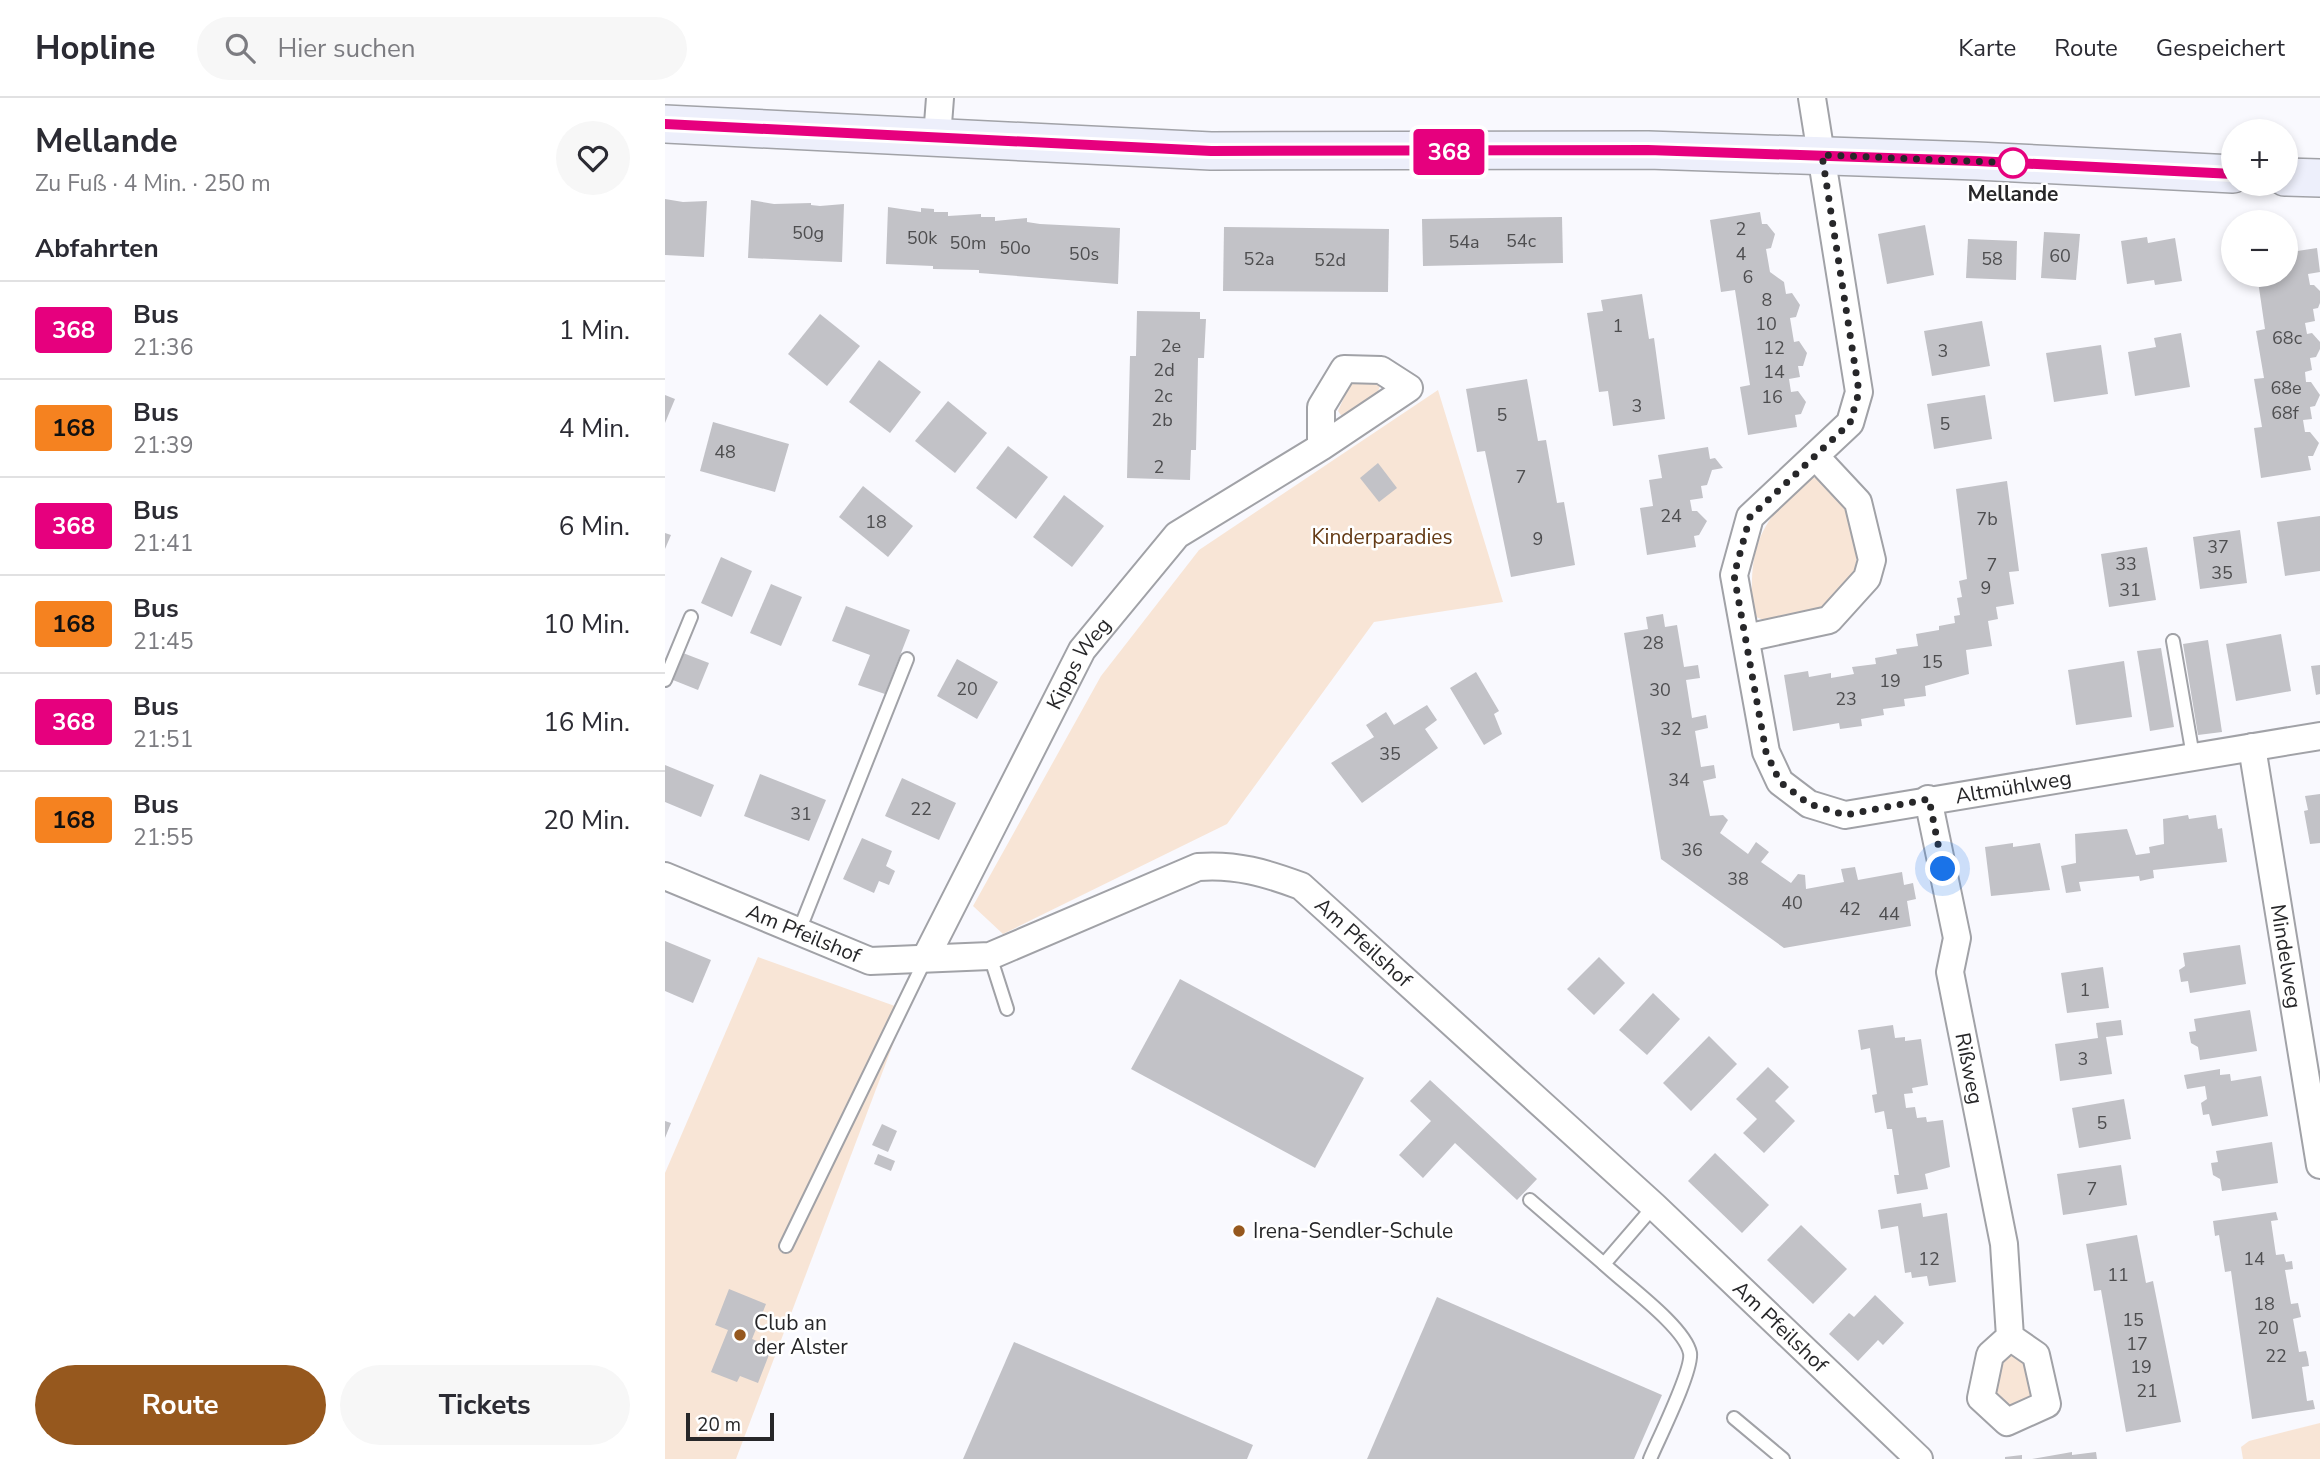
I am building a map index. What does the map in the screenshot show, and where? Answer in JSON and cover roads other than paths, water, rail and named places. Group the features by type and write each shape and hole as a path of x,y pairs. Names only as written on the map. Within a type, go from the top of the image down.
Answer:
{"street":[{"path":"937,137 940,98"},
{"path":"1812,98 1822,155"},
{"path":"665,124 1211,151 1648,150 1822,155 2221,173"},
{"name":"Altmühlweg","path":"1822,155 1859,392 1850,423 1750,517 1734,575 1766,752 1780,782 1809,804 1845,815 2320,736"},
{"path":"2298,177 2320,178"},
{"name":"Kipps Weg","path":"926,957 1082,650 1178,535 1321,447"},
{"path":"1746,638 1829,620 1867,578 1872,560 1859,502 1816,457"},
{"name":"Mindelweg","path":"2252,747 2320,1165"},
{"name":"Rißweg","path":"1929,799 1957,938 1951,972 2004,1244 2010,1337"},
{"name":"Am Pfeilshof","path":"665,876 870,961 990,956 1198,867 1220,865 1258,870 1301,886 1654,1206 1919,1459"}],"lane":[{"path":"665,680 691,617"},
{"path":"2173,641 2193,757"},
{"path":"799,931 907,659"},
{"path":"990,956 1007,1009"},
{"path":"786,1246 926,957"},
{"path":"1530,1200 1680,1333 1690,1354 1687,1370 1650,1459"},
{"path":"1604,1265 1654,1206"},
{"path":"1734,1418 1783,1459"}],"place":[{"name":"Mellande","path":"2013,163"},
{"name":"Irena-Sendler-Schule","path":"1239,1231"},
{"name":"Club an der Alster","path":"740,1335"}],"park label":[{"name":"Kinderparadies","path":"1382,537"}]}
